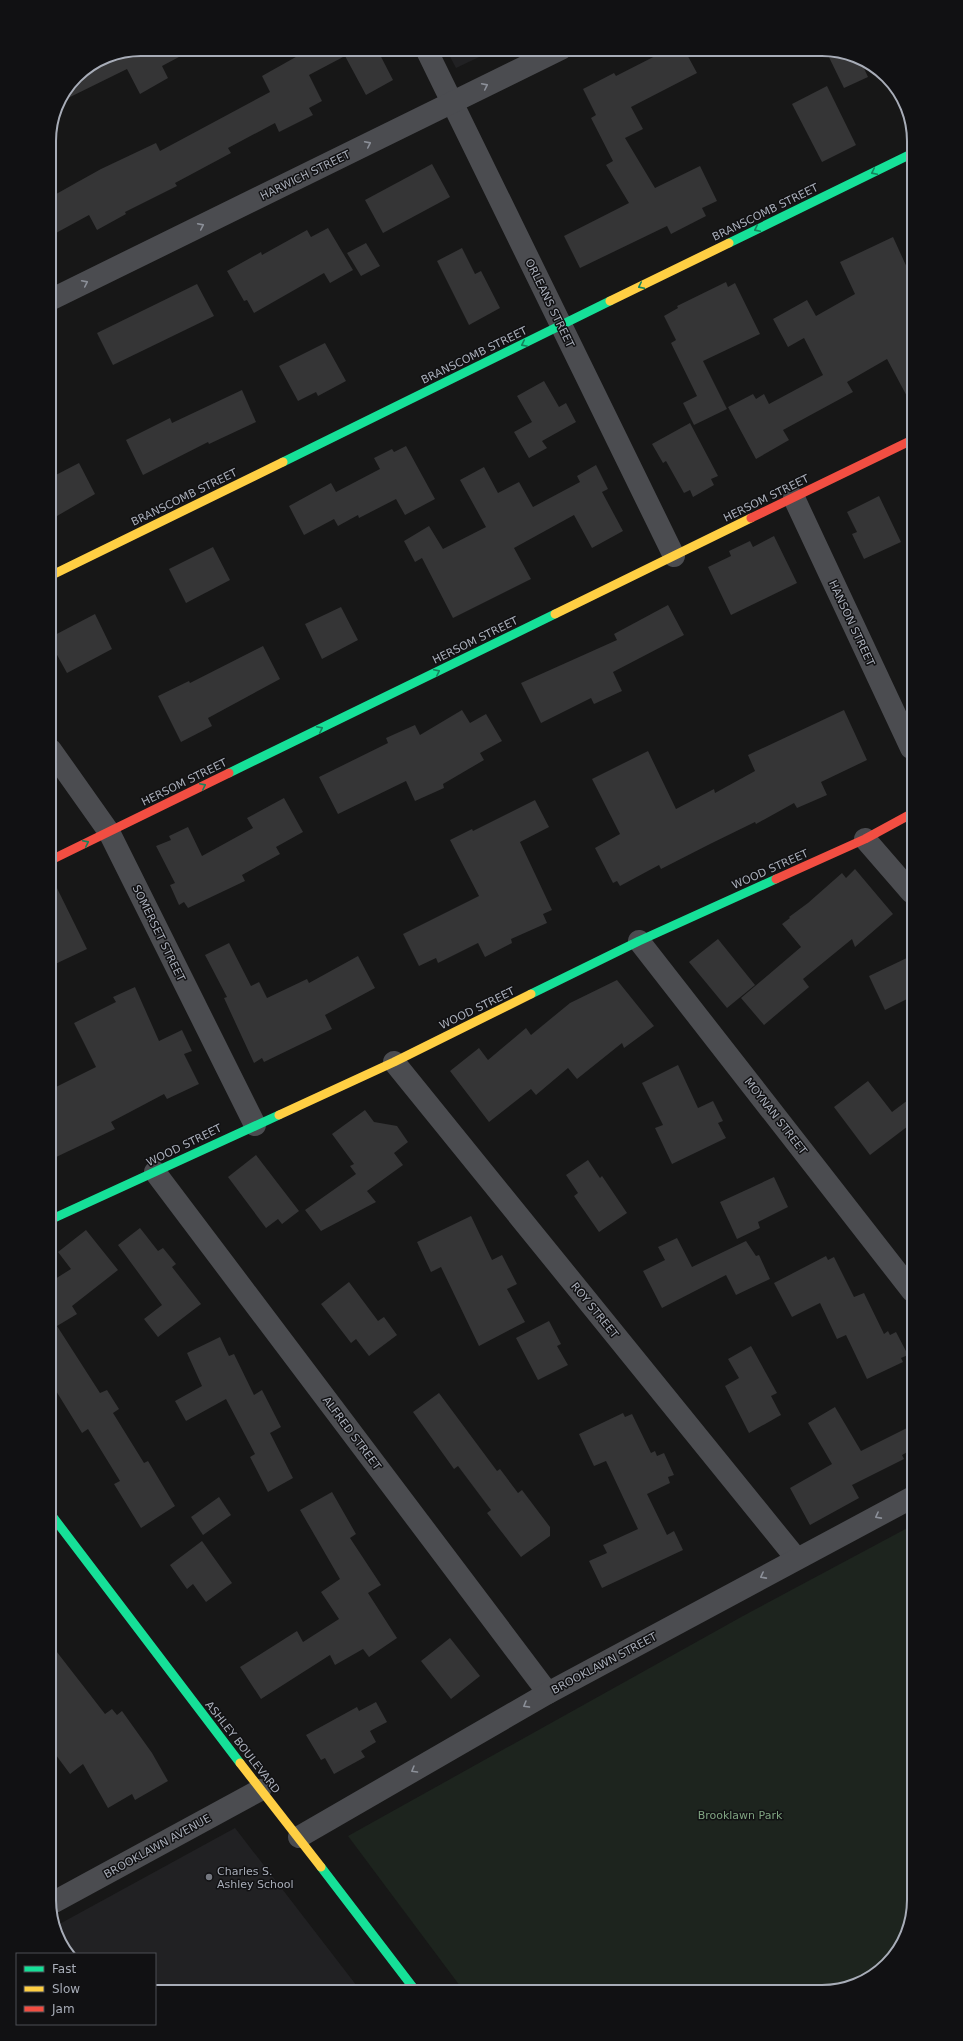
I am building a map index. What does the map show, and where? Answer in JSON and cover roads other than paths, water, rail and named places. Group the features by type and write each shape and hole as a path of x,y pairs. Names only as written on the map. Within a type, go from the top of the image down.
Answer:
{"street":[{"name":"ORLEANS STREET","path":"429,56 674,556"},
{"name":"HARWICH STREET","path":"56,297 546,56"},
{"name":"BRANSCOMB STREET","path":"56,573 907,156"},
{"name":"HERSOM STREET","path":"56,858 907,442"},
{"name":"HANSON STREET","path":"794,498 907,739"},
{"name":"SOMERSET STREET","path":"56,757 109,832 255,1125"},
{"name":"WOOD STREET","path":"56,1217 394,1062 639,941 865,839 907,816"},
{"path":"865,839 907,887"},
{"name":"MOYNAN STREET","path":"639,941 907,1284"},
{"name":"ROY STREET","path":"394,1062 796,1558"},
{"name":"ALFRED STREET","path":"155,1172 548,1693"},
{"name":"BROOKLAWN STREET","path":"299,1837 548,1693 796,1558 907,1501"},
{"name":"ASHLEY BOULEVARD","path":"56,1521 260,1790 299,1837 411,1985"},
{"name":"BROOKLAWN AVENUE","path":"56,1901 260,1790"}],"place":[{"name":"Charles S. Ashley School","path":"209,1877"}],"park label":[{"name":"Brooklawn Park","path":"740,1815"}]}
